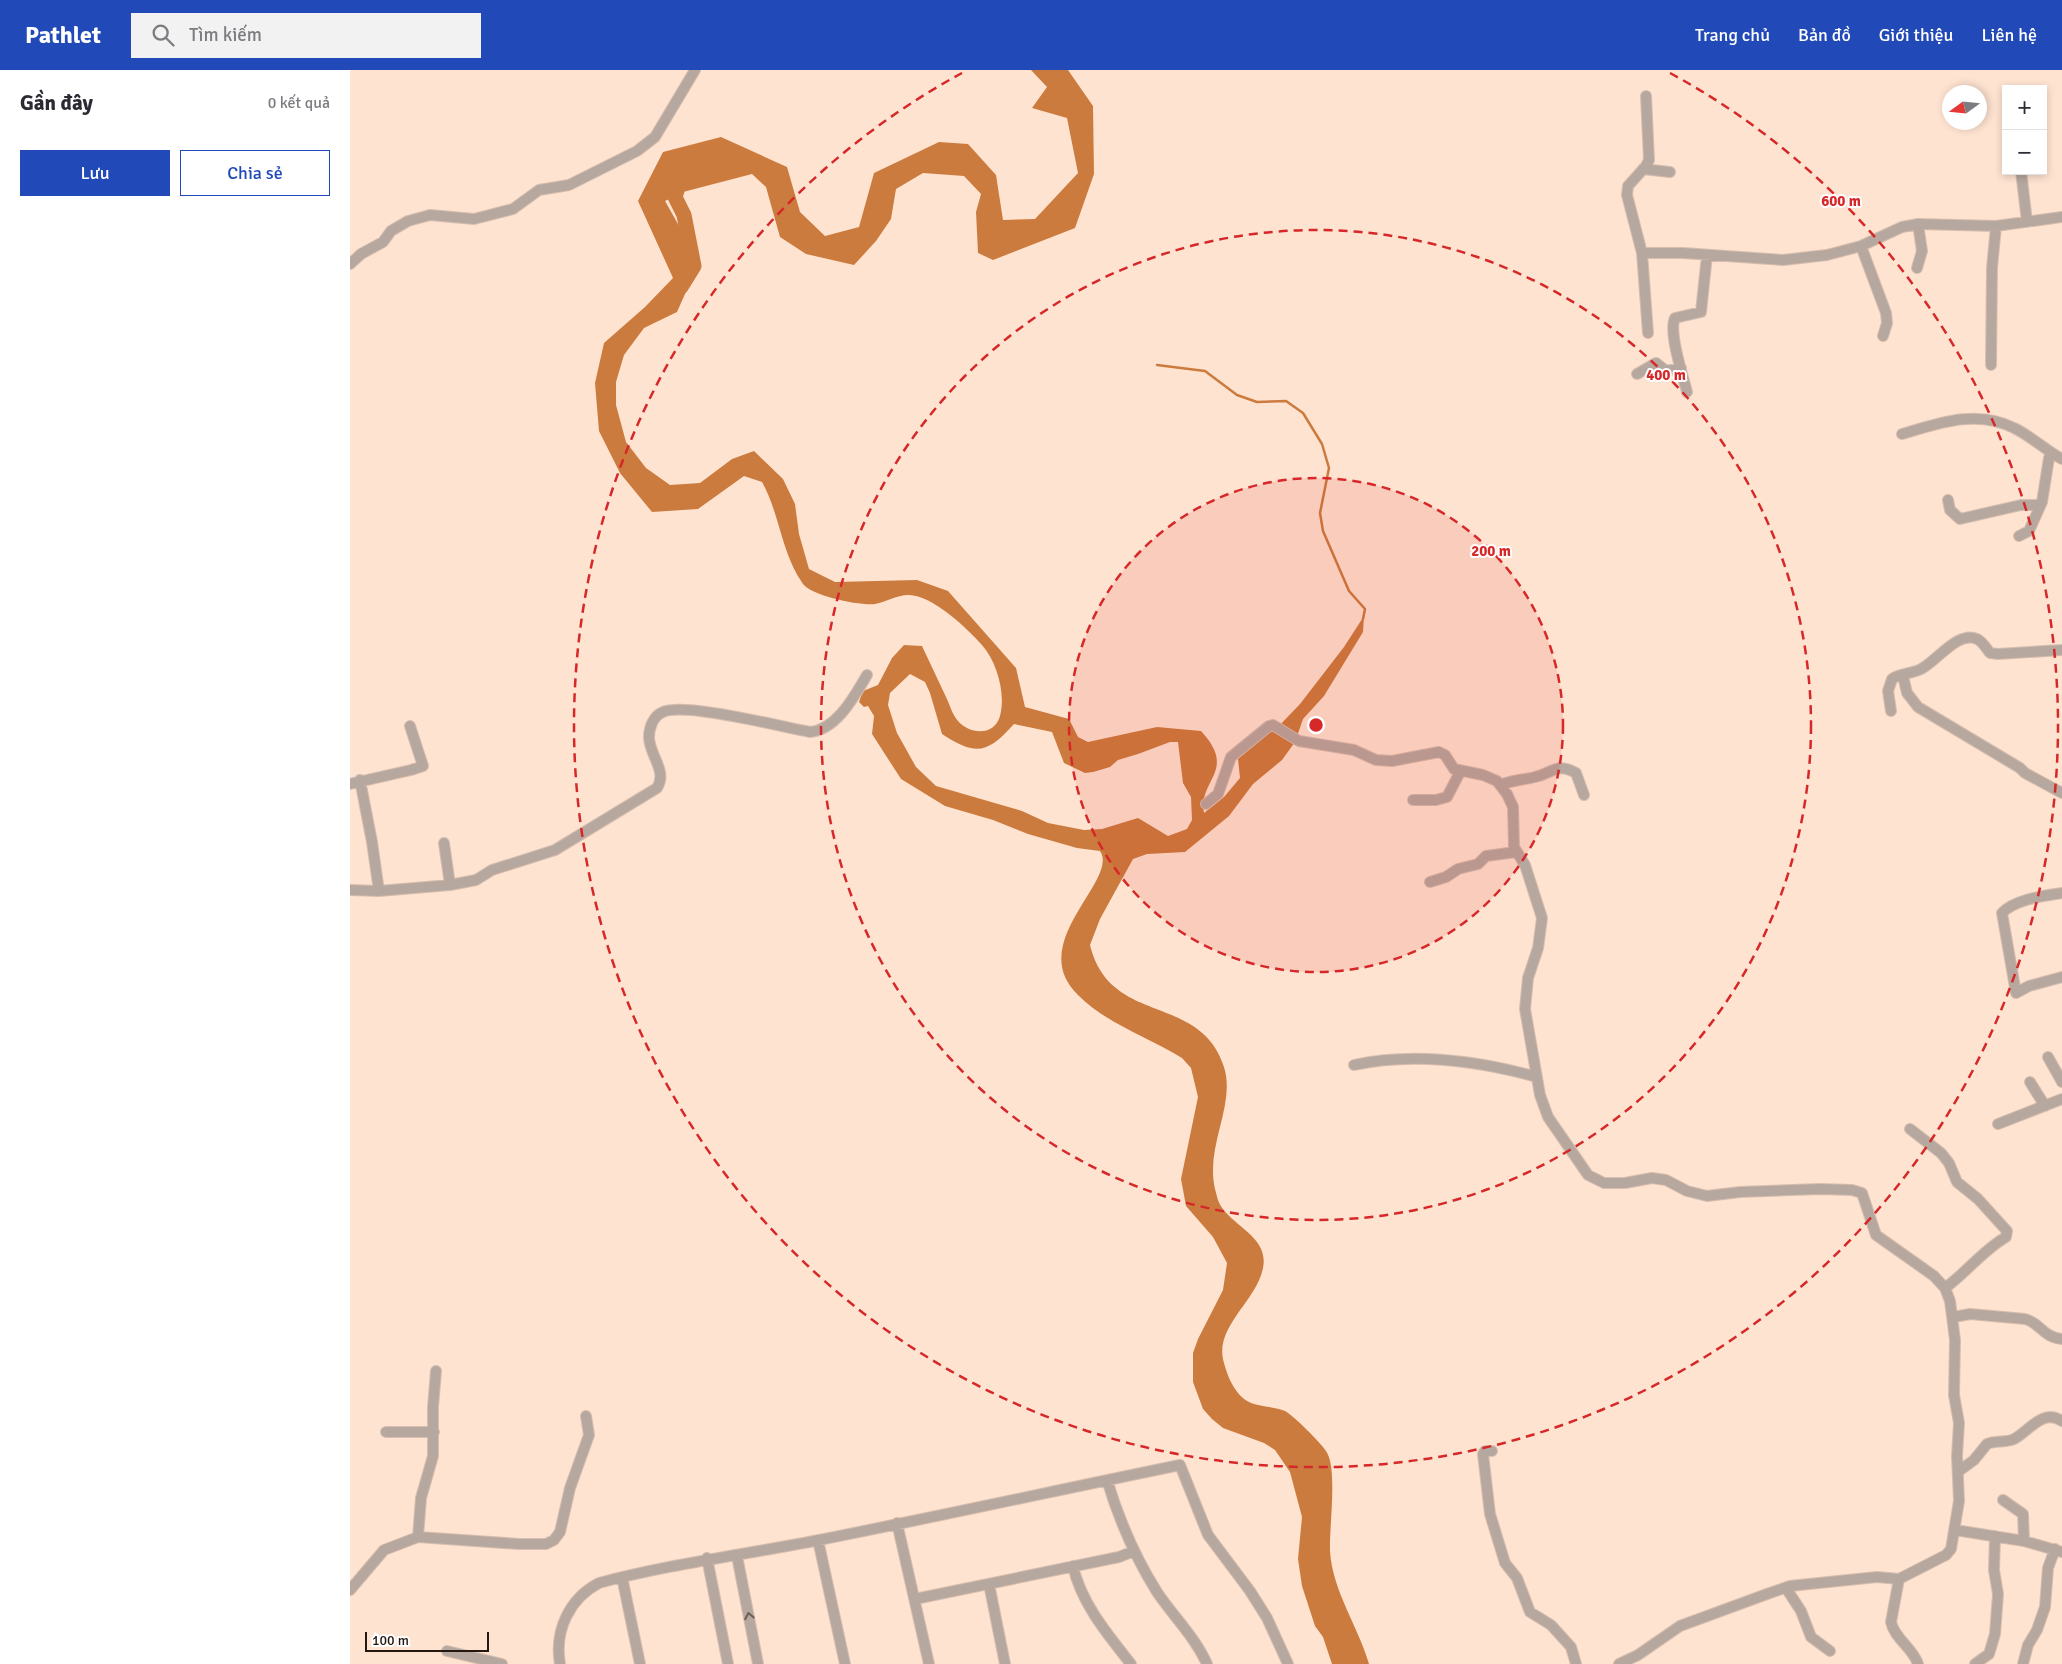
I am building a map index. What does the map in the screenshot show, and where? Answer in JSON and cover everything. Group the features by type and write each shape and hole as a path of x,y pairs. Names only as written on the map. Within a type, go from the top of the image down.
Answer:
{"street":[{"path":"350,264 361,254 383,242 391,231 408,221 430,215 474,219 513,209 540,190 569,185 637,151 655,137 695,70"},
{"path":"1646,96 1649,160 1628,186 1627,195 1642,253 1648,333"},
{"path":"1643,169 1670,172"},
{"path":"2021,175 2027,222"},
{"path":"1642,253 1783,260 1827,254 1861,246 1902,226 1918,224 1996,226 2062,217"},
{"path":"1917,268 1922,251 1918,224"},
{"path":"1991,365 1992,285 1996,226"},
{"path":"1861,246 1886,313 1887,323 1883,336"},
{"path":"1687,392 1674,339 1674,320 1679,316 1701,312 1707,255"},
{"path":"1637,374 1656,364 1666,371 1681,368"},
{"path":"1902,434 1947,421 1986,418 2013,427 2062,459"},
{"path":"2019,536 2030,531 2042,502 2049,458 2052,454"},
{"path":"1948,500 1950,510 1960,519 2021,505 2035,506 2042,502"},
{"path":"1891,710 1888,696 1890,682 1894,676 1903,676 1923,669 1953,643 1974,638 1979,640 1990,653 1998,654 2062,650"},
{"path":"350,890 379,891 450,885 476,880 492,870 555,850 657,788 661,774 649,744 649,734 652,722 660,712 672,709 712,713 810,732 820,731 852,701 867,675"},
{"path":"1903,676 1907,693 1918,707 2020,768 2025,774 2062,793"},
{"path":"1206,804 1218,794 1231,757 1264,729 1273,725 1300,741 1354,750 1376,760 1384,761 1440,752 1445,754 1454,769 1460,772 1493,778 1500,785 1513,807 1516,852 1524,865 1542,918 1538,948 1528,978 1525,1009 1540,1095 1548,1117 1582,1167 1596,1180 1615,1184 1652,1178 1666,1180 1687,1191 1707,1196 1740,1192 1820,1189 1857,1192 1865,1197 1876,1235 1934,1276 1945,1288 1954,1316 1956,1340 1954,1395 1959,1423 1959,1501 1951,1549 1946,1555 1899,1579 1877,1577 1786,1588 1686,1624 1663,1636 1638,1655 1619,1664"},
{"path":"379,891 372,842 355,782 423,766 410,726"},
{"path":"1500,785 1509,781 1537,777 1553,768 1562,768 1576,773 1584,795"},
{"path":"1413,800 1447,797 1460,772"},
{"path":"444,843 450,885"},
{"path":"1430,882 1458,869 1478,864 1486,856 1516,852"},
{"path":"2062,893 2027,901 2006,909 2002,913 2016,993 2029,986 2062,977"},
{"path":"2048,1057 2062,1082"},
{"path":"1354,1065 1389,1059 1416,1058 1501,1067 1537,1077"},
{"path":"2030,1082 2045,1106"},
{"path":"1998,1124 2062,1099"},
{"path":"1910,1129 1918,1138 1941,1153 1949,1162 1957,1182 1978,1199 2007,1231 2006,1237 1980,1255 1964,1274 1945,1288"},
{"path":"1954,1316 1982,1314 2025,1319 2034,1322 2046,1335 2062,1339"},
{"path":"418,1537 419,1506 432,1461 434,1432 432,1407 436,1371"},
{"path":"350,1590 384,1550 418,1537 519,1544 550,1543 560,1532 570,1488 589,1435 586,1416"},
{"path":"1959,1471 1974,1460 1987,1444 2013,1439 2036,1422 2048,1418 2056,1417 2062,1421"},
{"path":"386,1432 434,1432"},
{"path":"1492,1451 1485,1451 1483,1454 1484,1477 1493,1528 1505,1563 1516,1578 1530,1612 1551,1625 1572,1647 1576,1664"},
{"path":"560,1664 560,1637 565,1619 574,1603 585,1590 599,1583 622,1576 707,1558 737,1556 1180,1465 1208,1535 1250,1591 1267,1618 1288,1664"},
{"path":"1107,1480 1134,1551 1158,1593 1201,1650 1207,1664"},
{"path":"2003,1500 2023,1514 2024,1541"},
{"path":"897,1523 929,1664"},
{"path":"1955,1530 2024,1541 2059,1551 2048,1568 2045,1607 2037,1630 2028,1644 2023,1664"},
{"path":"1975,1664 1989,1654 1995,1634 1998,1594 1994,1570 1995,1536"},
{"path":"818,1540 845,1664"},
{"path":"915,1599 1119,1557 1134,1551"},
{"path":"737,1556 758,1664"},
{"path":"707,1558 728,1664"},
{"path":"1073,1566 1077,1583 1093,1611 1131,1664"},
{"path":"622,1576 640,1664"},
{"path":"1899,1579 1891,1622 1892,1628 1909,1647 1918,1664"},
{"path":"988,1584 1005,1664"},
{"path":"1786,1588 1801,1611 1811,1637 1830,1651"},
{"path":"447,1651 502,1664"}],"shaded area":[{"path":"1031,70 1068,70 1093,106 1094,174 1075,228 993,260 978,253 976,212 981,194 964,176 923,173 896,189 891,219 876,241 854,265 806,254 780,237 766,187 752,174 683,192 665,201 687,240 693,276 677,312 644,328 624,355 616,382 616,405 626,442 646,468 670,485 700,483 732,459 754,451 783,479 795,504 799,534 809,569 835,582 917,580 948,591 1016,668 1025,707 1069,719 1078,737 1088,742 1157,727 1201,731 1212,745 1217,766 1206,791 1204,813 1224,797 1240,778 1238,759 1249,745 1277,728 1300,704 1344,647 1364,616 1363,632 1324,696 1303,719 1295,742 1282,760 1253,784 1229,816 1185,852 1147,854 1133,859 1100,919 1090,945 1101,971 1116,988 1135,1000 1176,1017 1196,1028 1212,1044 1224,1067 1227,1082 1226,1096 1214,1157 1215,1189 1221,1207 1257,1242 1264,1258 1259,1280 1225,1335 1222,1347 1223,1359 1233,1386 1242,1397 1254,1404 1285,1411 1306,1429 1326,1451 1330,1459 1332,1470 1330,1551 1332,1566 1369,1664 1332,1664 1323,1637 1315,1626 1302,1586 1298,1559 1302,1517 1290,1472 1275,1450 1264,1443 1223,1428 1212,1419 1203,1409 1193,1382 1193,1353 1198,1339 1223,1290 1227,1263 1213,1237 1186,1206 1181,1179 1198,1097 1191,1068 1182,1058 1115,1022 1089,1005 1078,995 1064,975 1061,955 1067,934 1103,863 1100,851 1077,848 1028,834 993,820 945,806 901,779 872,734 874,716 868,706 864,707 859,702 863,691 878,685 892,658 904,645 922,646 958,721 968,729 975,731 987,730 997,723 1002,707 1001,688 992,660 982,645 948,613 917,596 904,595 875,604 868,604 848,602 826,596 808,588 803,584 790,559 773,507 762,482 744,476 698,509 652,512 620,473 599,431 595,383 604,343 645,307 673,278 638,201 663,152 721,137 787,167 800,212 825,236 859,227 874,173 939,142 968,144 996,175 1003,220 1035,219 1078,173 1067,118 1032,108 1047,87","holes":["910,674 925,682 942,734 964,746 973,748 988,746 1005,734 1014,724 1052,732 1064,763 1085,773 1110,767 1118,760 1170,742 1178,742 1183,783 1191,797 1192,820 1187,829 1168,836 1138,818 1102,829 1084,830 1048,823 1022,811 936,786 916,767 897,733 888,705 890,693"]}],"waterway":[{"path":"681,178 675,197 684,215 694,266 681,287"},
{"path":"1157,365 1205,371 1237,395 1257,402 1286,401 1303,413 1322,444 1329,468 1320,513 1323,531 1349,591 1365,609 1363,619"}]}
